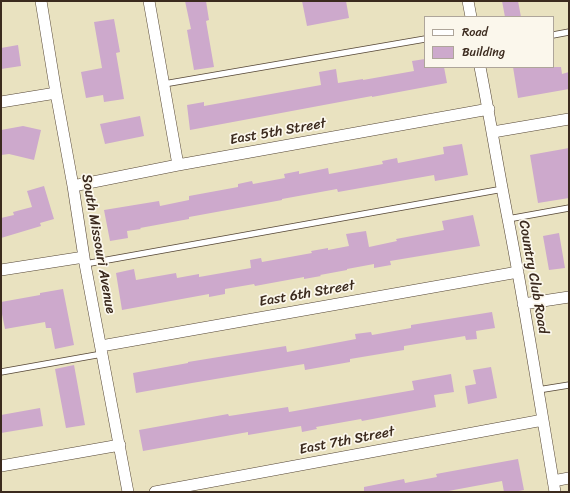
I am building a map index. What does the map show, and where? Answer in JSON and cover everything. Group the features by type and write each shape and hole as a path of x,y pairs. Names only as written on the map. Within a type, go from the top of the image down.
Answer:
{"street":[{"name":"South Missouri Avenue","path":"41,1 73,186 84,261 128,492"},
{"path":"149,1 178,165"},
{"path":"468,1 471,16"},
{"name":"Country Club Road","path":"480,68 518,272 554,487"},
{"path":"1,102 56,93"},
{"name":"East 5th Street","path":"73,186 178,165 489,109"},
{"path":"493,132 569,119"},
{"path":"1,270 84,261"},
{"name":"East 6th Street","path":"102,350 518,272"},
{"path":"523,304 569,297"},
{"name":"East 7th Street","path":"155,492 543,420"},
{"path":"1,466 120,445"},
{"path":"554,487 569,478"}],"lane":[{"path":"554,35 569,32"},
{"path":"164,84 424,39"},
{"path":"84,261 503,189"},
{"path":"508,219 569,208"},
{"path":"1,372 102,350"},
{"path":"538,390 569,385"}],"building":[{"path":"185,1 206,1 209,20 206,21 214,67 194,70 187,30 191,29"},
{"path":"302,1 346,1 349,18 307,26"},
{"path":"502,1 518,1 521,16 505,16"},
{"path":"114,19 120,52 116,53 124,99 104,102 103,95 86,98 81,72 102,68 94,22"},
{"path":"18,45 21,66 1,69 1,48"},
{"path":"424,59 424,68 444,68 447,83 190,130 187,105 204,102 204,106 321,85 319,72 336,69 338,83 414,71 412,61"},
{"path":"561,67 562,74 569,72 569,89 518,98 513,68"},
{"path":"140,116 144,136 105,144 100,124"},
{"path":"23,126 41,130 34,160 9,154 1,155 1,130"},
{"path":"462,144 468,175 435,181 434,175 338,192 337,189 282,199 127,231 128,238 110,241 104,210 159,201 160,206 189,200 189,196 238,187 238,184 252,181 253,184 285,178 284,174 299,171 299,174 328,168 329,174 383,164 382,161 397,158 398,163 444,154 443,147"},
{"path":"569,148 569,198 538,203 530,155"},
{"path":"44,186 54,219 40,223 41,226 1,238 1,218 14,215 13,212 32,207 27,191"},
{"path":"473,215 480,246 390,261 391,265 374,268 374,264 304,279 304,277 255,286 254,284 225,289 225,294 209,297 209,294 122,310 116,273 134,269 136,280 176,273 177,278 199,274 199,277 251,268 250,260 261,258 262,262 312,253 311,251 328,248 328,250 349,246 346,234 366,231 369,247 397,241 396,239 444,230 442,221"},
{"path":"559,233 565,268 549,270 543,236"},
{"path":"63,289 74,345 55,349 51,328 46,328 45,322 5,329 1,302"},
{"path":"492,312 495,328 476,331 477,339 466,340 465,336 404,346 404,350 350,359 350,362 305,370 304,364 136,393 133,373 188,362 286,346 287,352 356,339 355,334 371,332 372,335 411,328 411,325"},
{"path":"74,365 85,425 66,428 55,369"},
{"path":"491,367 497,398 468,404 465,386 476,384 473,370"},
{"path":"451,374 454,392 434,395 436,407 362,421 361,419 316,427 317,429 302,432 301,426 248,435 248,432 143,451 139,430 228,414 229,416 288,407 289,412 414,390 412,381"},
{"path":"40,408 43,426 1,433 1,415"},
{"path":"518,459 524,490 504,492 502,481 443,492 364,492 364,487 404,479 405,483 437,477 436,474"}]}
